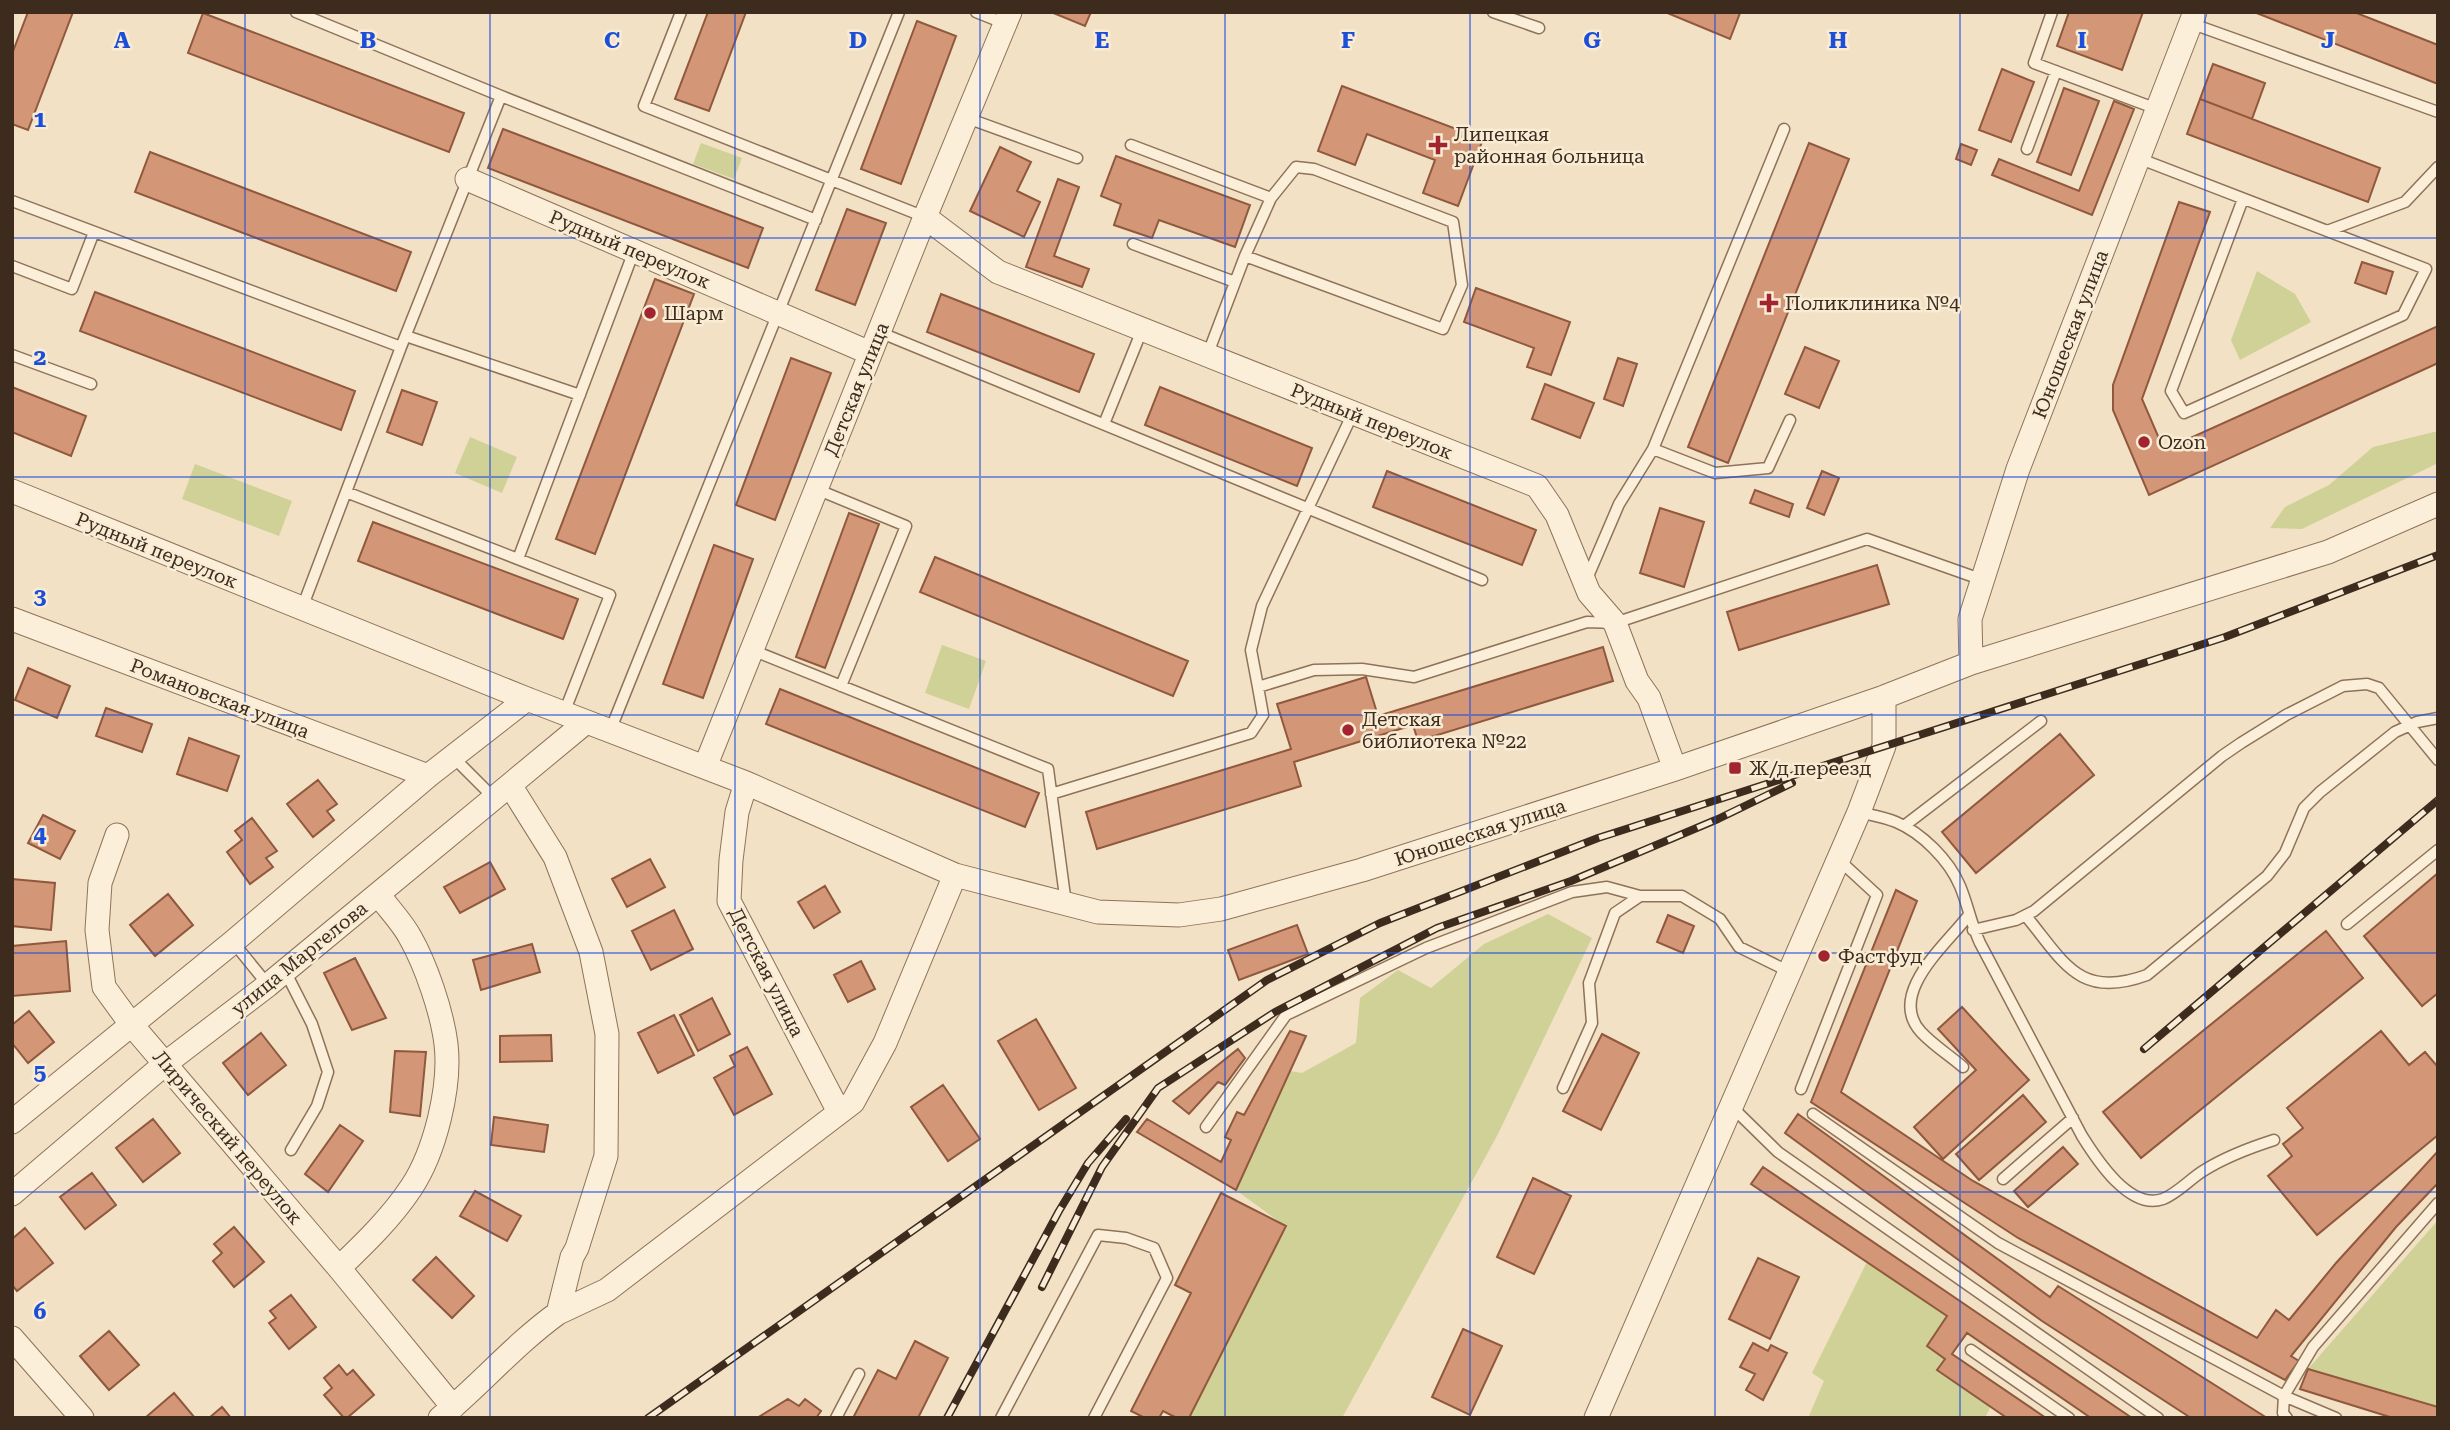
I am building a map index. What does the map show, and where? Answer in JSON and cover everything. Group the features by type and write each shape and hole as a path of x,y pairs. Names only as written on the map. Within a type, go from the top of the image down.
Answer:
{"street":[{"name":"Детская улица","path":"705,767 925,217 1008,18"},
{"name":"Юношеская улица","path":"1971,663 1970,619 2018,469 2192,18"},
{"name":"Рудный переулок","path":"467,179 778,313 875,342"},
{"name":"Рудный переулок","path":"925,217 998,272 1537,486 1557,515 1589,593 1615,623 1637,681 1649,698 1675,769"},
{"name":"Рудный переулок","path":"12,491 302,608"},
{"name":"Юношеская улица","path":"1066,905 1098,912 1179,915 1221,909 1362,870 1675,769 1884,697 1971,663 2328,552 2438,504"},
{"path":"302,608 527,699 746,783 954,875 1066,905"},
{"name":"Романовская улица","path":"12,619 428,776"},
{"path":"1595,1418 1859,812 1884,746 1884,697"},
{"path":"12,1122 233,942 428,776 527,699"},
{"name":"улица Маргелова","path":"12,1194 166,1063 276,978 586,722"},
{"name":"Детская улица","path":"746,783 737,812 729,901 839,1112"},
{"path":"502,792 555,857 592,951 607,1034 606,1156 572,1257 558,1313"},
{"name":"Лирический переулок","path":"117,835 100,883 97,930 104,986 131,1024 339,1268 446,1412"},
{"path":"446,1412 471,1393 530,1334 558,1313 607,1290 853,1102 885,1043 954,875"},
{"path":"339,1268 383,1224 412,1186 432,1144 444,1093 446,1045 435,996 410,937 378,894"},
{"path":"12,1338 82,1418"}],"lane":[{"path":"296,12 500,96 816,219"},
{"path":"681,12 644,106 925,217"},
{"path":"610,731 899,12"},
{"path":"976,12 1008,18"},
{"path":"1493,12 1539,28"},
{"path":"2052,12 2034,63 2157,109"},
{"path":"2192,18 2438,112"},
{"path":"2027,149 2056,71"},
{"path":"302,608 500,96"},
{"path":"967,118 1077,158"},
{"path":"1586,583 1619,504 1653,449 1784,129"},
{"path":"1131,145 1270,198"},
{"path":"2138,158 2426,269 2403,315 2184,414 2171,391 2243,199"},
{"path":"1207,356 1245,256 1270,198 1296,167 1314,169 1453,222 1462,285 1443,329 1245,256"},
{"path":"2327,231 2404,202 2438,167"},
{"path":"12,201 404,341 580,395"},
{"path":"12,266 72,289 94,232"},
{"path":"1133,244 1235,282"},
{"path":"518,559 634,251"},
{"path":"1104,424 1142,330"},
{"path":"875,342 1104,424 1482,580"},
{"path":"12,355 91,384"},
{"path":"1051,793 1251,733 1263,715 1251,650 1262,606 1353,413"},
{"path":"1653,449 1715,473 1768,468 1790,420"},
{"path":"816,489 906,526 841,686"},
{"path":"346,492 610,595 564,713"},
{"path":"1258,687 1314,670 1362,669 1414,677 1587,622 1615,623 1867,539 1983,580"},
{"path":"752,650 1048,769 1066,905"},
{"path":"1973,930 2026,916 2222,756 2286,715 2343,686 2367,684 2379,688 2438,760"},
{"path":"2026,916 2072,972 2088,980 2106,984 2126,983 2147,975 2267,876 2285,853 2304,808 2320,792 2385,738 2409,725 2438,718"},
{"path":"1904,826 2041,721"},
{"path":"453,757 502,792"},
{"path":"1859,812 1904,826 1918,835 1948,865 1964,895 1973,930 2082,1136 2102,1165 2127,1191 2144,1200 2163,1199 2221,1160 2274,1140"},
{"path":"2347,925 2438,850"},
{"path":"1801,1089 1877,895 1838,859"},
{"path":"1206,1127 1286,1014 1426,948 1572,892 1607,887 1640,895 1682,896 1720,919 1739,947 1790,972"},
{"path":"1563,1088 1592,1023 1589,983 1615,913 1640,895"},
{"path":"1963,1067 1920,1031 1914,1022 1911,1003 1921,974 1968,916"},
{"path":"233,942 276,978 312,1024 328,1072 317,1106 291,1150"},
{"path":"1731,1107 1778,1152 2158,1418"},
{"path":"1813,1114 1998,1243 2284,1396 2336,1418"},
{"path":"2003,1179 2073,1118"},
{"path":"2287,1418 2283,1413 2284,1396 2313,1347 2438,1203"},
{"path":"1001,1418 1098,1235 1126,1238 1154,1248 1167,1278 1094,1418"},
{"path":"1971,1350 2069,1418"},
{"path":"836,1418 859,1374"}],"green space":[{"path":"701,143 742,158 734,179 693,164"},
{"path":"2257,271 2295,294 2311,322 2240,360 2231,340"},
{"path":"2438,431 2438,463 2302,529 2270,528 2285,507 2329,485 2373,447"},
{"path":"470,437 517,457 502,493 455,473"},
{"path":"195,464 292,501 279,536 182,499"},
{"path":"942,645 986,661 969,709 925,693"},
{"path":"1548,914 1592,938 1498,1134 1342,1418 1189,1418 1285,1226 1236,1190 1290,1071 1302,1073 1356,1043 1360,998 1398,970 1431,988 1484,944"},
{"path":"2438,1220 2438,1407 2308,1369"},
{"path":"1867,1262 1947,1316 1927,1346 1945,1359 1937,1370 1991,1406 1985,1418 1808,1418 1824,1381 1812,1373"}],"building":[{"path":"28,12 73,12 28,130 12,124 12,54"},
{"path":"708,12 746,12 709,111 675,99"},
{"path":"1051,12 1091,12 1085,26"},
{"path":"1665,12 1738,12 1740,13 1730,39"},
{"path":"2069,12 2143,12 2122,70 2057,46"},
{"path":"2254,12 2354,12 2438,45 2438,84"},
{"path":"203,13 464,113 449,152 188,53"},
{"path":"917,21 956,36 901,184 861,169"},
{"path":"2213,64 2265,83 2252,119 2200,99"},
{"path":"2002,69 2034,82 2011,142 1979,130"},
{"name":"Липецкая районная больница","path":"1342,86 1483,139 1458,206 1423,193 1435,160 1367,134 1355,165 1318,151"},
{"path":"2064,88 2099,101 2071,175 2037,162"},
{"path":"2200,99 2380,168 2368,202 2187,134"},
{"path":"2114,101 2134,109 2092,215 1992,175 1999,159 2079,191"},
{"path":"503,129 763,228 748,268 488,168"},
{"name":"Поликлиника №4","path":"1809,143 1849,159 1728,463 1688,447"},
{"path":"1961,144 1977,150 1971,165 1956,159"},
{"path":"1000,147 1031,162 1017,191 1040,202 1024,237 970,211"},
{"path":"150,152 411,252 396,291 135,192"},
{"path":"1116,156 1250,205 1235,247 1159,220 1152,238 1114,225 1121,204 1101,196"},
{"path":"1058,179 1079,187 1054,256 1089,269 1082,287 1026,267"},
{"path":"2179,202 2210,212 2142,399 2164,450 2438,326 2438,363 2149,495 2113,410 2113,385"},
{"path":"847,209 886,223 855,305 816,290"},
{"path":"2362,262 2393,272 2386,294 2355,283"},
{"path":"655,279 694,294 595,554 556,539"},
{"path":"1476,288 1570,322 1551,375 1527,367 1534,348 1464,322"},
{"path":"95,292 355,391 341,430 80,331"},
{"path":"941,294 1094,354 1079,392 927,332"},
{"path":"1805,347 1839,361 1819,408 1785,394"},
{"path":"791,358 831,373 775,520 736,505"},
{"path":"1618,358 1637,364 1623,406 1604,399"},
{"path":"1545,384 1594,403 1580,438 1532,419"},
{"path":"12,387 86,416 71,456 12,432"},
{"path":"1160,387 1312,448 1297,486 1145,425"},
{"path":"402,390 437,402 422,445 387,432"},
{"path":"1387,471 1536,530 1522,565 1373,507"},
{"path":"1822,471 1839,478 1824,515 1807,508"},
{"path":"1755,490 1793,504 1789,517 1750,503"},
{"path":"1660,508 1704,522 1684,587 1640,573"},
{"path":"849,513 879,524 825,668 796,657"},
{"path":"373,522 578,599 563,639 358,561"},
{"path":"714,545 753,559 703,698 663,684"},
{"path":"935,557 1188,661 1173,696 920,592"},
{"path":"1877,565 1889,604 1739,650 1727,612"},
{"path":"1603,647 1613,681 1418,741 1413,725 1294,762 1301,786 1097,849 1086,812 1291,749 1277,704 1366,677 1378,716"},
{"path":"28,668 70,686 57,718 15,700"},
{"path":"780,689 1039,793 1025,827 766,724"},
{"path":"106,708 152,724 142,752 96,736"},
{"path":"2060,734 2094,775 1976,873 1942,832"},
{"path":"189,738 239,756 227,791 177,774"},
{"path":"318,780 337,804 327,811 334,820 313,837 287,804"},
{"path":"43,815 75,831 60,859 28,843"},
{"path":"252,818 277,851 266,858 273,867 250,884 227,852 242,840 235,831"},
{"path":"650,859 665,887 627,907 612,879"},
{"path":"490,862 505,889 460,913 444,887"},
{"path":"2438,873 2438,993 2422,1006 2364,936"},
{"path":"12,879 55,883 51,930 12,926"},
{"path":"825,886 840,912 814,928 798,902"},
{"path":"1896,890 1917,901 1841,1092 1973,1181 2257,1338 2276,1310 2289,1320 2336,1263 2438,1151 2438,1183 2396,1227 2291,1356 2299,1361 2285,1380 2018,1238 1811,1102"},
{"path":"168,894 193,925 155,956 130,925"},
{"path":"674,910 693,949 651,970 632,931"},
{"path":"1668,915 1694,926 1683,953 1657,942"},
{"path":"1297,925 1308,954 1239,980 1228,950"},
{"path":"2326,931 2363,978 2141,1158 2103,1112"},
{"path":"66,941 70,991 12,996 12,946"},
{"path":"532,944 540,972 481,990 473,960"},
{"path":"355,958 386,1018 352,1030 324,973"},
{"path":"861,961 875,989 848,1002 834,975"},
{"path":"712,998 730,1034 698,1051 680,1015"},
{"path":"1962,1007 2029,1080 1943,1159 1914,1127 1976,1070 1938,1029"},
{"path":"29,1011 54,1042 28,1063 12,1043 12,1025"},
{"path":"674,1015 694,1055 658,1073 638,1033"},
{"path":"1036,1019 1076,1088 1039,1110 998,1041"},
{"path":"1290,1031 1306,1036 1236,1190 1137,1132 1147,1119 1221,1162 1231,1140 1225,1137 1237,1112 1244,1115"},
{"path":"2381,1031 2409,1065 2425,1052 2438,1067 2438,1135 2317,1235 2268,1176 2292,1156 2283,1144 2303,1128 2287,1108"},
{"path":"261,1033 286,1065 248,1095 223,1063"},
{"path":"1602,1034 1639,1053 1601,1130 1563,1111"},
{"path":"551,1035 552,1061 500,1062 500,1036"},
{"path":"747,1047 772,1094 734,1115 714,1078 735,1066 730,1056"},
{"path":"1238,1049 1245,1058 1225,1085 1218,1082 1189,1114 1173,1101"},
{"path":"395,1051 426,1052 420,1116 390,1112"},
{"path":"943,1085 980,1139 948,1161 911,1107"},
{"path":"2023,1095 2046,1122 1979,1180 1956,1154"},
{"path":"1798,1114 2050,1297 2058,1286 2267,1418 2191,1418 2042,1321 1785,1133"},
{"path":"494,1117 548,1125 544,1152 491,1145"},
{"path":"153,1119 180,1153 143,1182 116,1148"},
{"path":"340,1125 363,1141 328,1192 305,1174"},
{"path":"2063,1147 2078,1164 2028,1207 2014,1191"},
{"path":"1763,1167 2132,1418 2091,1418 1967,1333 1952,1354 2046,1418 2007,1418 1937,1370 1945,1359 1927,1346 1947,1316 1751,1184"},
{"path":"92,1173 116,1205 85,1229 60,1197"},
{"path":"1533,1178 1571,1196 1534,1274 1497,1257"},
{"path":"475,1191 521,1216 507,1241 460,1216"},
{"path":"1221,1193 1286,1226 1189,1418 1177,1418 1163,1411 1159,1418 1145,1418 1131,1411 1191,1293 1175,1285"},
{"path":"234,1227 264,1262 234,1287 213,1261 222,1253 214,1244"},
{"path":"25,1228 53,1263 17,1291 12,1285 12,1239"},
{"path":"436,1257 474,1296 452,1318 413,1280"},
{"path":"1758,1258 1799,1277 1770,1339 1729,1319"},
{"path":"291,1295 316,1327 289,1349 269,1323 276,1318 270,1311"},
{"path":"1463,1329 1502,1346 1470,1415 1432,1397"},
{"path":"109,1331 139,1365 109,1390 80,1356"},
{"path":"915,1341 948,1358 918,1418 853,1418 878,1370 896,1379"},
{"path":"1753,1343 1768,1351 1771,1345 1787,1353 1763,1400 1746,1390 1755,1374 1740,1367"},
{"path":"339,1365 347,1375 353,1370 374,1395 347,1418 344,1418 324,1395 332,1388 324,1378"},
{"path":"2308,1369 2438,1407 2438,1418 2393,1418 2300,1389"},
{"path":"174,1393 195,1418 145,1418"},
{"path":"788,1399 799,1406 805,1399 821,1411 816,1418 757,1418"},
{"path":"222,1407 231,1418 209,1418"}],"railway":[{"path":"648,1418 1267,980 1380,923 1598,838 2225,637 2438,555"},
{"path":"1042,1287 1102,1167 1158,1088 1275,1012 1437,928 1571,881 1718,819 1792,783"},
{"path":"2144,1049 2438,800"},
{"path":"947,1418 1059,1211 1088,1163 1126,1119"}],"place":[{"name":"Липецкая районная больница","path":"1438,145"},
{"name":"Поликлиника №4","path":"1769,303"},
{"name":"Шарм","path":"650,313"},
{"name":"Ozon","path":"2144,442"},
{"name":"Детская библиотека №22","path":"1348,730"},
{"name":"Ж/д переезд","path":"1735,768"},
{"name":"Фастфуд","path":"1824,956"}]}
